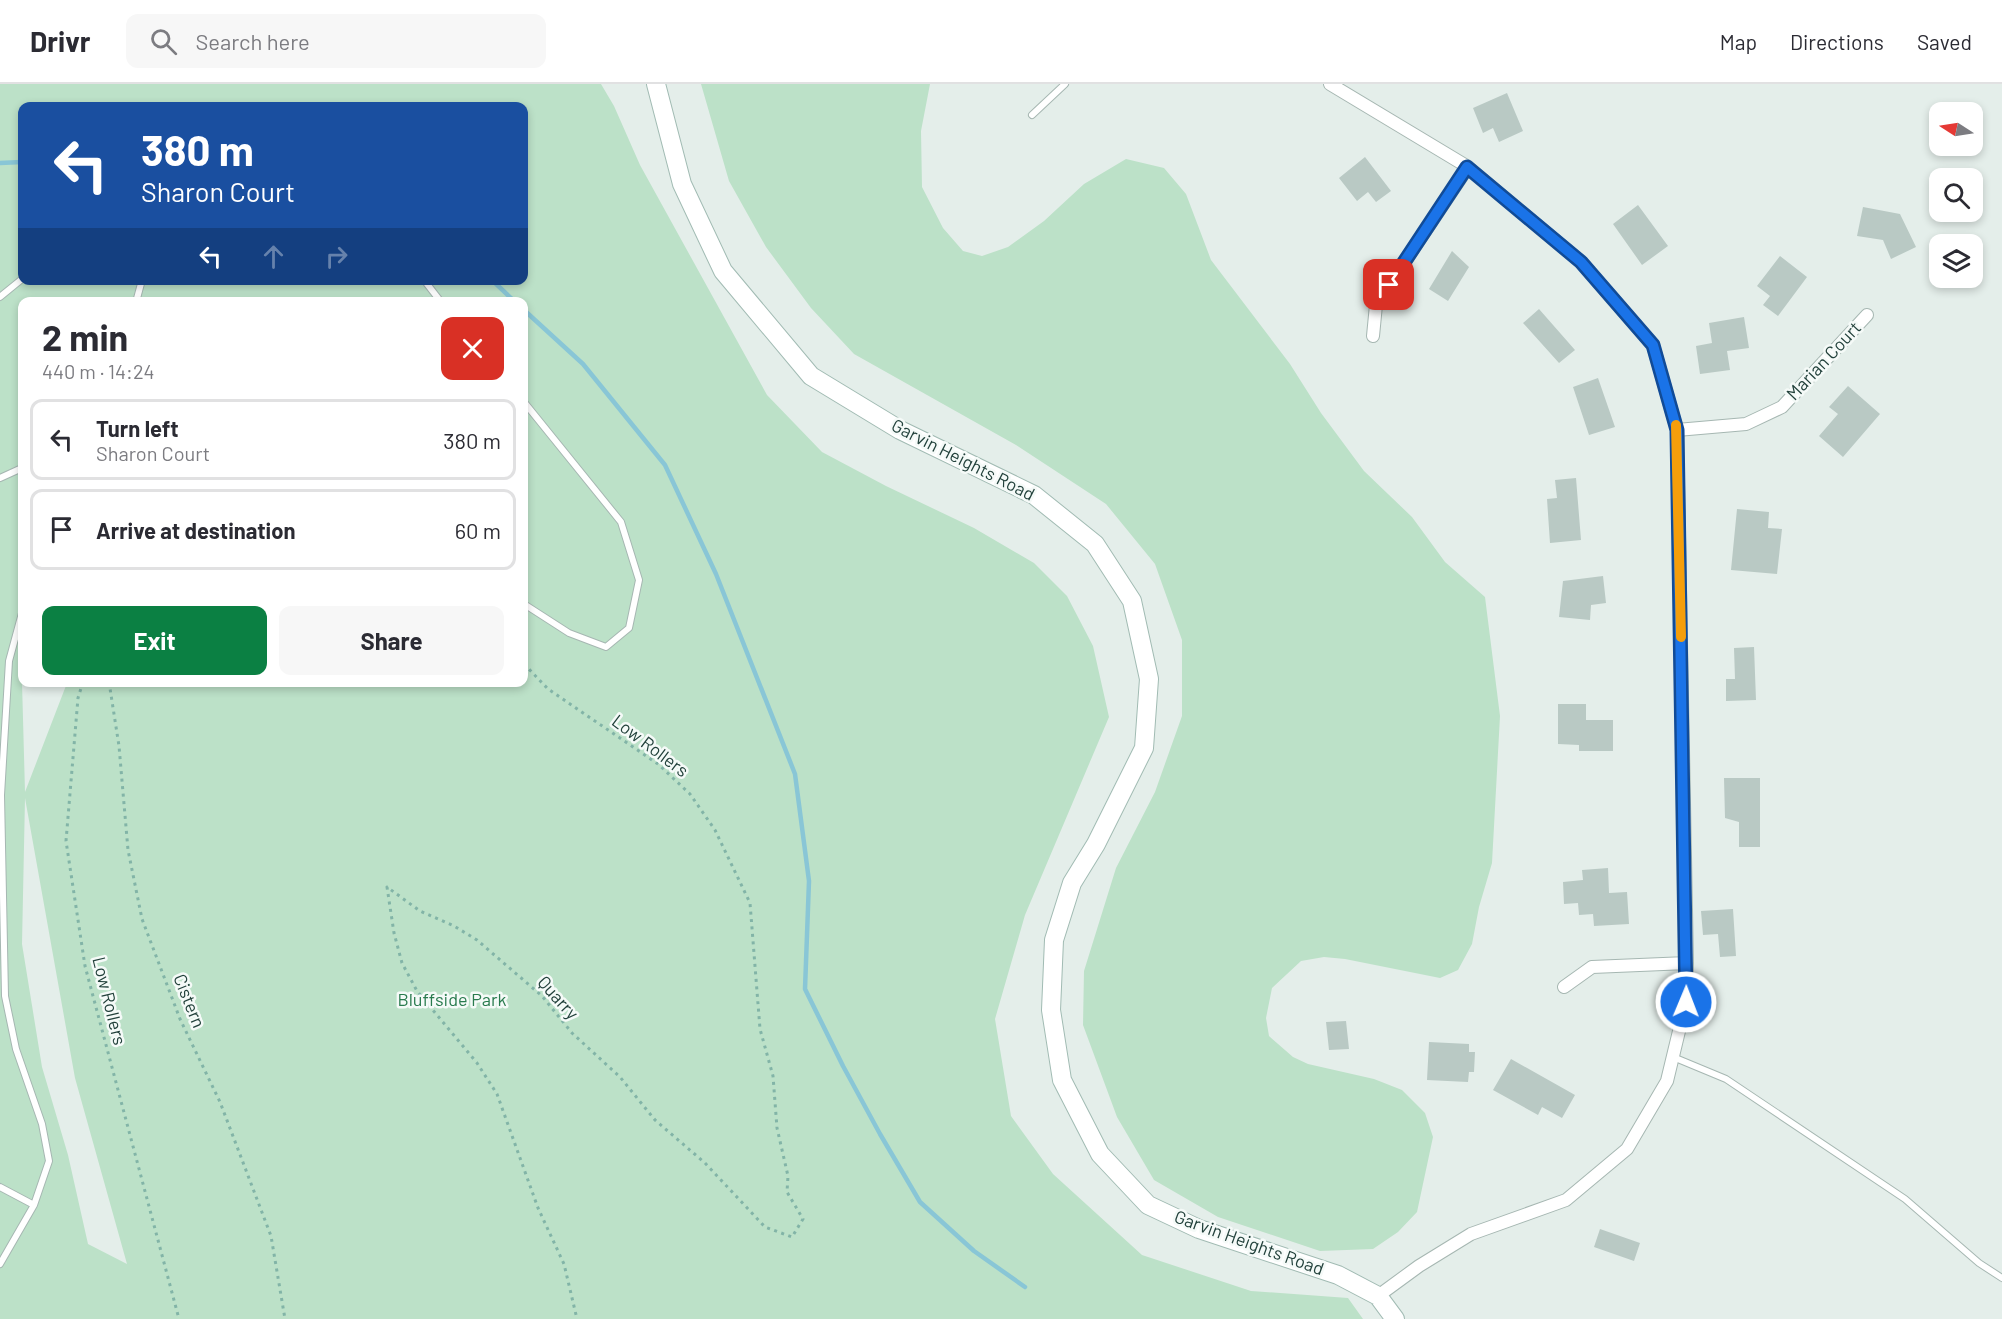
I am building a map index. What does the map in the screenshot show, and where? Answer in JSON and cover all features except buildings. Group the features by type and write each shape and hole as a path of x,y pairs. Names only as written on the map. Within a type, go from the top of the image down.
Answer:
{"main road":[{"name":"Garvin Heights Road","path":"656,84 682,184 723,271 811,376 900,430 1034,495 1095,544 1132,601 1149,679 1144,748 1096,844 1072,883 1054,940 1051,1010 1062,1080 1100,1154 1148,1205 1199,1229 1338,1275 1378,1296 1395,1319"}],"street":[{"path":"1330,84 1467,167 1581,262 1653,345 1677,430 1687,963 1686,1002 1667,1081 1627,1149 1566,1200 1471,1234 1419,1266 1378,1296"},
{"path":"1373,336 1376,305 1467,167"},
{"name":"Marian Court","path":"1677,430 1746,424 1782,407 1867,315"},
{"path":"1564,987 1592,967 1687,963"}],"lane":[{"path":"1032,115 1065,84"},
{"path":"0,297 18,282"},
{"path":"428,285 437,297"},
{"path":"528,407 621,522 639,580 629,628 606,647 569,633 528,607"},
{"path":"0,478 18,470"},
{"path":"0,1264 34,1205 50,1161 42,1124 16,1049 5,996 1,795 9,660 18,627"},
{"path":"1672,1057 1726,1079 1905,1199 1979,1263 2002,1278"},
{"path":"0,1187 34,1205"}],"path":[{"name":"Low Rollers","path":"528,668 548,689 658,764 690,794 715,830 750,903"},
{"name":"Low Rollers","path":"81,687 78,698 66,841 85,966 179,1319"},
{"name":"Cistern","path":"110,687 119,746 128,850 142,920 180,1018 220,1102 271,1236 285,1319"},
{"name":"Quarry","path":"577,1319 564,1264 538,1208 497,1094 477,1063 417,991 402,963 394,933 387,887 420,911 454,926 477,940 518,975 542,996 572,1033 620,1077 655,1120 705,1163 765,1227 792,1237 803,1219 787,1192 788,1176 777,1128 773,1076 760,1029 750,903"}],"green space":[{"name":"Bluffside Park","path":"0,84 601,84 614,106 640,165 767,395 822,452 974,528 1034,563 1067,596 1093,646 1109,717 1025,915 995,1019 1011,1116 1053,1174 1142,1255 1251,1291 1348,1298 1363,1319 0,1319","holes":["25,798 75,1078 127,1264 88,1244 68,1155 42,1067 22,944"]},
{"path":"701,84 930,84 921,131 922,187 943,228 963,251 982,256 1008,247 1044,221 1084,184 1126,159 1164,168 1186,194 1211,260 1290,364 1321,413 1364,471 1412,517 1445,562 1485,597 1500,716 1492,863 1479,907 1472,944 1458,970 1440,978 1345,959 1324,957 1301,961 1272,988 1266,1018 1269,1036 1293,1057 1308,1064 1374,1079 1402,1090 1425,1113 1433,1137 1417,1212 1398,1232 1373,1249 1320,1251 1218,1217 1154,1180 1117,1117 1083,1025 1084,971 1116,868 1155,792 1182,716 1182,640 1155,564 1106,504 1016,445 854,354 811,308 766,247 729,181"}],"waterway":[{"path":"0,163 18,162"},
{"path":"497,285 510,297"},
{"path":"528,314 583,364 665,465 716,574 795,774 809,881 805,989 843,1066 920,1202 974,1251 1025,1287"}],"slow traffic":[{"path":"1676,425 1681,637"}],"route":[{"path":"1389,285 1467,167 1581,262 1653,345 1677,430 1686,1002"}]}
